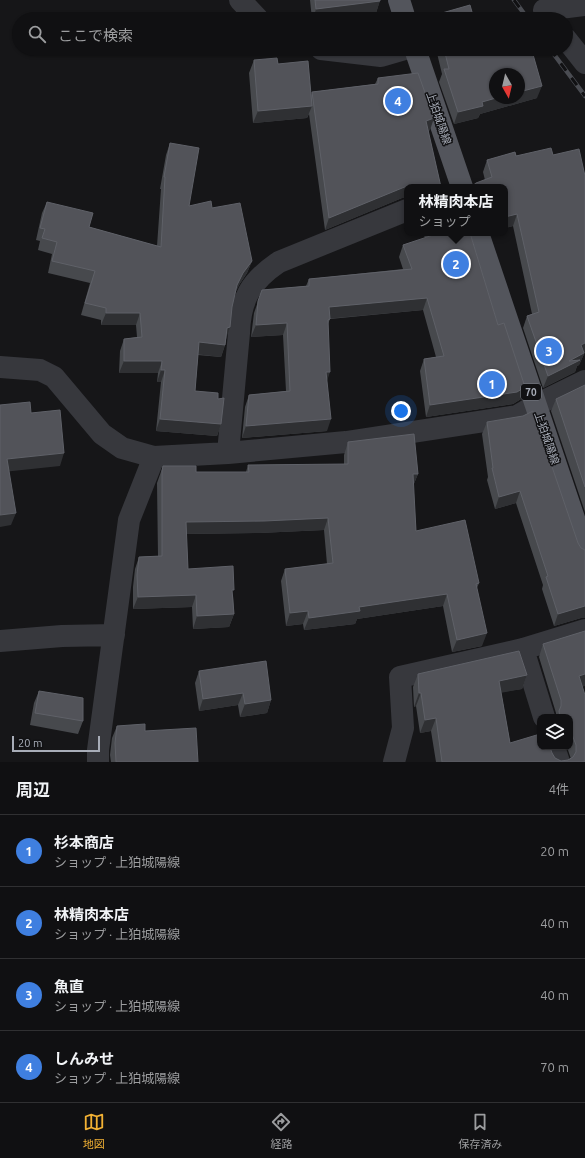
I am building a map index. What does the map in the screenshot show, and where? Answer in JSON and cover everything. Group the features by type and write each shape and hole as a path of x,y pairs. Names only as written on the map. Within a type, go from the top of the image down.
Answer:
{"main road":[{"path":"399,0 403,12"},
{"name":"上狛城陽線","path":"417,56 461,184"},
{"name":"上狛城陽線","path":"479,236 585,551"}],"street":[{"path":"240,0 251,12"},
{"path":"544,10 585,5"},
{"path":"573,48 585,63"},
{"path":"228,453 240,333 240,319 248,292 256,280 279,262 404,211"},
{"path":"0,367 8,366 40,370 54,377 102,434 122,448 154,456 228,453 346,442 509,418 516,416 585,381"},
{"path":"98,762 98,750 129,520 154,456"},
{"path":"394,762 403,728 400,677 523,649 585,630"},
{"path":"0,641 62,636 114,635"},
{"path":"523,649 543,714"},
{"path":"555,750 559,762"}],"building":[{"path":"315,0 380,0 380,1 316,9"},
{"path":"470,5 472,12 446,12"},
{"path":"446,56 533,56 542,86 525,90 525,68 489,68 489,100 482,102 483,106 458,112 444,69 449,69"},
{"path":"277,58 278,64 308,61 312,106 258,111 254,60"},
{"path":"418,73 434,118 426,121 440,184 404,184 404,187 329,218 312,92 378,84 378,78"},
{"path":"170,143 199,148 189,206 211,201 212,208 240,203 252,261 243,273 237,285 232,307 230,327 227,328 225,345 199,342 195,391 218,393 218,399 224,398 221,424 160,419 165,370 161,370 162,361 124,361 124,339 142,337 140,313 106,313 106,308 85,303 95,271 52,261 57,242 42,238 45,229 40,228 47,202 93,213 89,227 161,247 164,177"},
{"path":"551,148 553,155 579,149 585,176 585,343 581,345 584,353 569,361 580,360 548,376 527,316 539,312 517,214 508,216 508,184 475,184 492,177 487,160 515,152 516,156"},
{"path":"430,236 471,236 498,325 504,323 525,387 517,392 430,405 424,359 444,356 427,298 329,307 330,372 326,372 331,419 246,426 249,395 290,391 287,323 256,325 258,301 262,290 309,286 309,279 412,269 403,245"},
{"path":"585,385 585,487 556,399"},
{"path":"30,402 31,413 60,410 64,453 7,459 16,513 0,515 0,405"},
{"path":"533,411 578,543 581,548 585,550 585,606 558,614 546,577 548,576 520,491 499,497 492,468 487,422 523,416"},
{"path":"414,434 418,474 413,474 416,531 465,520 479,583 476,584 487,633 457,640 447,594 359,607 360,611 309,618 308,611 290,613 285,569 333,563 328,518 186,522 188,569 233,566 234,590 232,590 234,614 197,616 196,595 138,597 137,575 139,557 162,556 163,466 196,466 196,472 249,472 248,465 348,464 348,442"},
{"path":"585,631 585,674 579,676 585,695 585,762 442,762 436,718 425,720 421,693 419,693 418,674 519,651 527,675 499,681 510,743 537,735 537,750 551,750 555,758 561,761 568,760 573,757 576,752 576,745 573,737 573,714 560,714 561,700 543,644"},
{"path":"266,661 271,700 245,704 243,693 203,699 199,671"},
{"path":"39,691 83,698 83,721 35,713"},
{"path":"145,724 145,731 196,728 198,762 116,762 115,743 117,726"}],"railway":[{"path":"514,0 523,12"},
{"path":"555,56 585,96"}],"place":[{"name":"しんみせ","path":"398,101"},
{"name":"林精肉本店","path":"456,264"},
{"name":"魚直","path":"549,351"},
{"name":"杉本商店","path":"492,384"}]}
